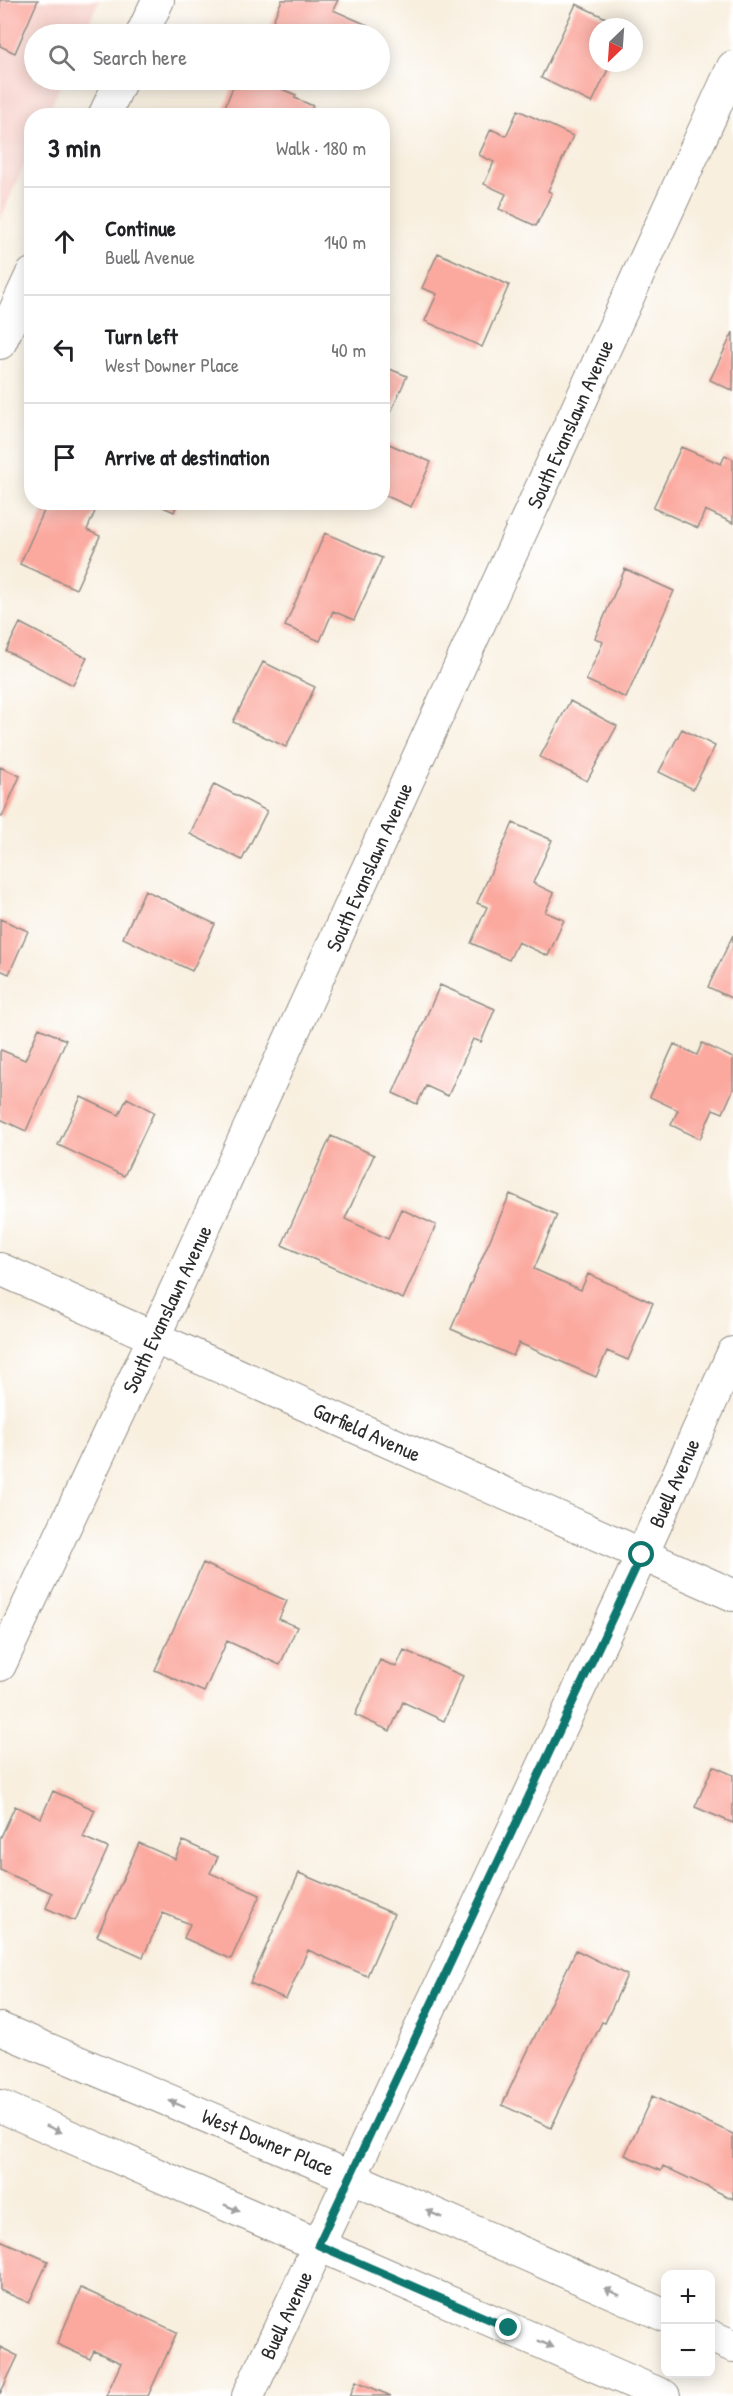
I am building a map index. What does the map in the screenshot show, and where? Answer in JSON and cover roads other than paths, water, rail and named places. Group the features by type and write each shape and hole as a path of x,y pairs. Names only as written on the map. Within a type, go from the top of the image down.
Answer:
{"street":[{"path":"147,24 158,0"},
{"name":"South Evanslawn Avenue","path":"0,1665 154,1337 733,67"},
{"path":"108,108 116,90"},
{"path":"0,343 24,291"},
{"name":"Garfield Avenue","path":"0,1269 733,1595"},
{"name":"Buell Avenue","path":"248,2396 642,1555 733,1353"},
{"name":"West Downer Place","path":"0,2029 350,2177 661,2314"},
{"path":"0,2106 664,2396"},
{"path":"715,2338 733,2346"}]}
